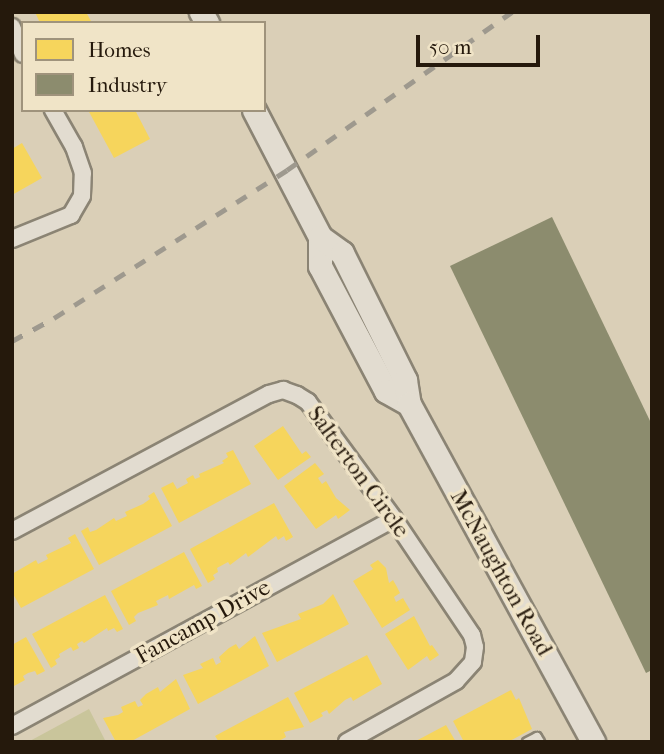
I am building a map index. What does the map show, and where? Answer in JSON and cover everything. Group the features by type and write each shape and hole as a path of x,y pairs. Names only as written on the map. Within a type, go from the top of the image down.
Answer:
{"street":[{"path":"12,27 21,49"},
{"path":"12,239 71,215 82,195 83,173 74,147 54,112"},
{"name":"McNaughton Road","path":"255,112 320,237 320,266 386,391 409,404 593,742"},
{"name":"Salterton Circle","path":"12,531 269,394 283,390 308,402 394,519 472,635 473,662 456,681 347,742"},
{"name":"Fancamp Drive","path":"12,726 394,519"}],"lane":[{"path":"527,742 537,737 540,742"}],"shaded area":[{"path":"89,709 106,742 28,742"}],"building: Homes":[{"path":"35,12 86,12 91,21 39,21"},
{"path":"89,112 136,112 150,139 114,158"},
{"path":"22,143 42,178 12,195 12,149"},
{"path":"283,426 302,454 306,451 311,457 278,480 254,446"},
{"path":"233,450 251,484 179,523 161,488 173,482 177,489 188,483 186,479 193,475 195,479 200,477 199,474 224,463 222,461 228,457 226,453"},
{"path":"315,463 324,474 318,478 322,484 326,481 336,498 350,510 338,519 336,515 316,529 284,486"},
{"path":"154,492 172,526 99,565 81,531 88,527 90,532 114,518 116,521 127,516 125,512 143,504"},
{"path":"274,503 293,537 286,541 284,536 278,540 276,536 248,557 246,553 230,565 228,562 217,568 218,572 213,575 215,579 208,583 190,549"},
{"path":"75,534 94,569 21,608 12,592 12,574 36,560 38,564 48,559 46,555 71,543 68,538"},
{"path":"184,552 202,586 196,589 194,585 169,599 168,595 156,601 158,605 138,613 134,617 136,621 129,625 111,591"},
{"path":"378,560 386,568 389,583 393,580 400,593 394,597 396,602 403,598 410,610 382,628 353,581 373,569 370,565"},
{"path":"333,594 349,624 277,662 262,633 301,619 298,614 323,604"},
{"path":"105,595 123,629 117,632 114,628 108,631 107,628 84,643 82,641 77,644 79,648 73,651 71,647 59,654 60,657 55,660 57,664 51,668 32,634"},
{"path":"414,616 430,646 432,645 439,655 430,661 427,656 408,670 385,634"},
{"path":"255,636 269,666 198,704 183,675 203,668 200,664 213,658 216,665 221,662 219,657 229,648 236,644 239,649"},
{"path":"26,637 45,671 37,675 35,671 28,673 23,676 25,680 14,686 12,645"},
{"path":"367,655 382,684 353,701 351,697 345,700 329,714 327,710 321,713 323,716 310,723 294,693"},
{"path":"176,679 190,709 130,742 116,742 103,718 118,715 123,712 121,707 135,701 138,707 143,705 140,700 146,694 158,687 160,692"},
{"path":"511,690 516,700 519,698 532,729 508,742 464,742 453,721"},
{"path":"288,697 304,727 284,732 286,737 277,742 219,742 215,736"},
{"path":"446,725 456,742 414,742"}],"building: Industry":[{"path":"552,217 652,425 652,670 646,673 450,266"}],"railway":[{"path":"12,341 54,318 287,170 512,12"}]}
